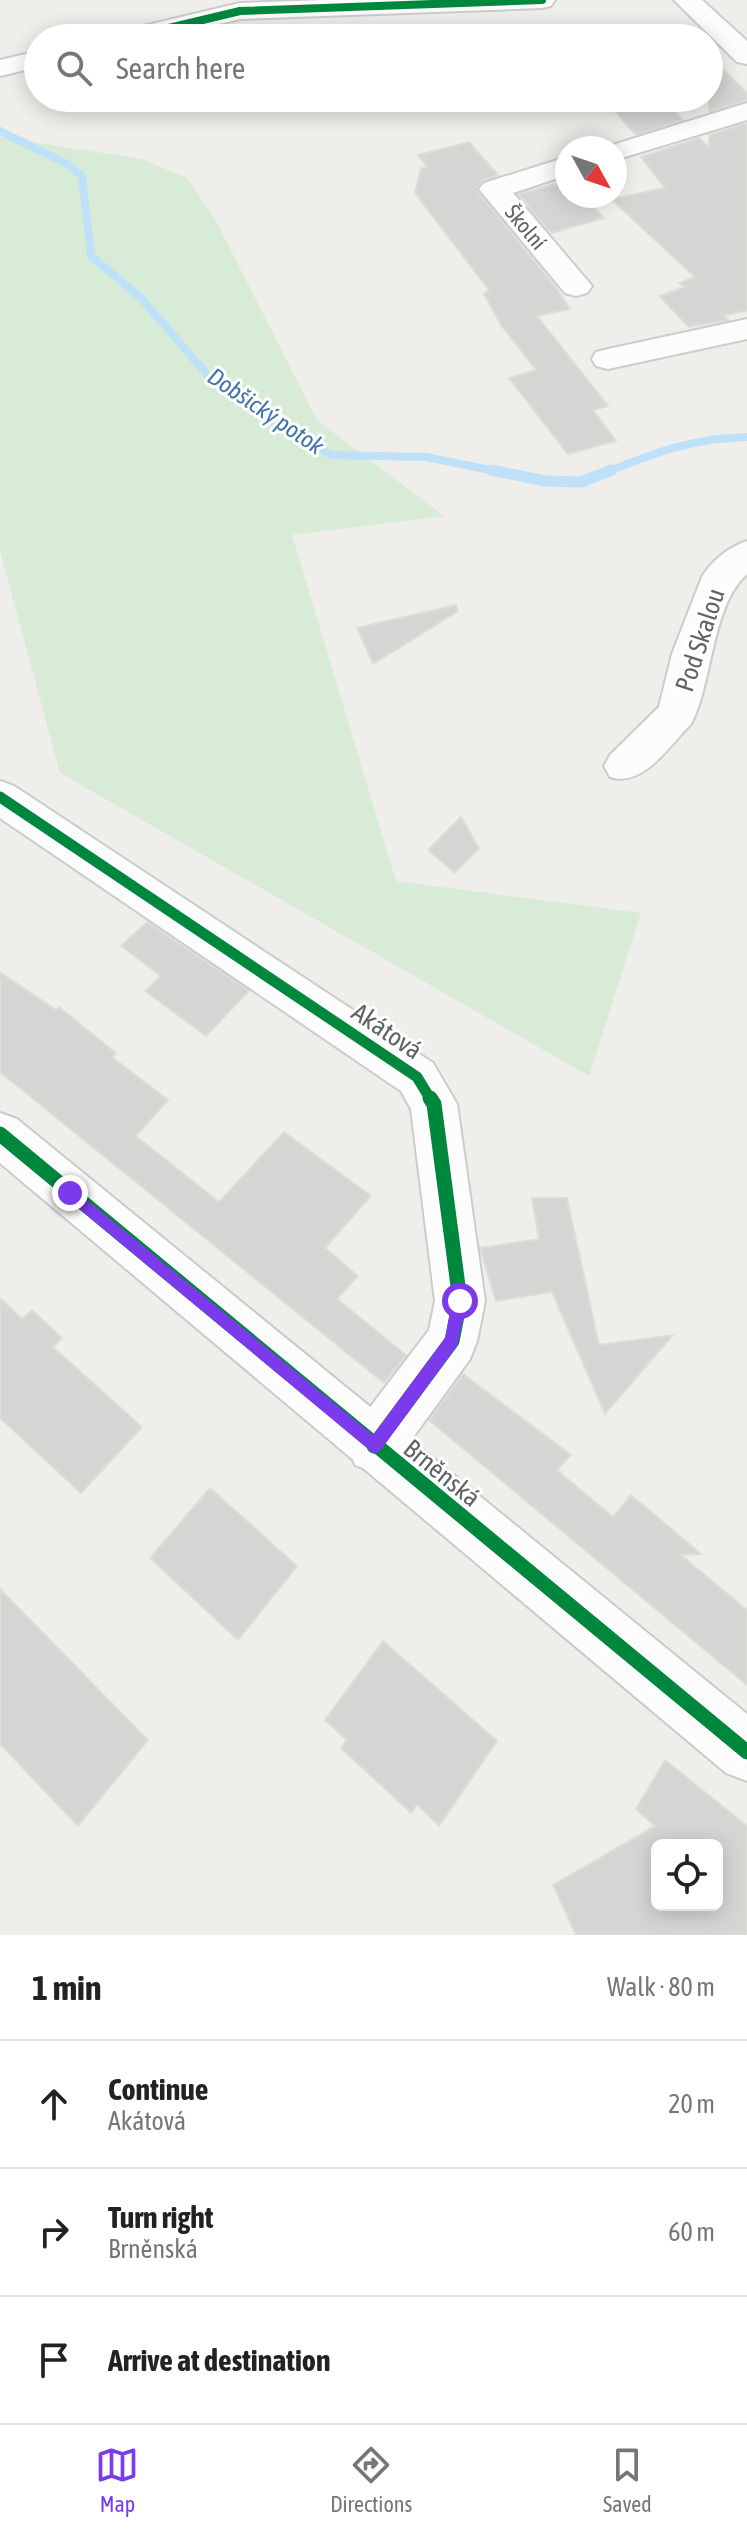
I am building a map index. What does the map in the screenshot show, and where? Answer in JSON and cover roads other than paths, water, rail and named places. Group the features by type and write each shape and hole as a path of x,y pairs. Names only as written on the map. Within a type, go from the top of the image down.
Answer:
{"street":[{"path":"186,24 240,11 542,0"},
{"path":"687,0 713,24"},
{"path":"723,34 747,56"},
{"path":"0,68 24,62"},
{"path":"627,147 747,111"},
{"name":"Školní","path":"555,170 494,189 576,286"},
{"path":"608,359 747,329"},
{"name":"Pod Skalou","path":"624,766 677,713 691,654 720,577 747,554"},
{"name":"Akátová","path":"0,797 417,1077 434,1104 460,1301 452,1341 374,1446"},
{"name":"Brněnská","path":"0,1134 747,1752"}],"waterway":[{"name":"Dobšický potok","path":"0,131 67,164 82,176 91,256 141,298 212,380 269,419 331,455 426,457 500,472"},
{"name":"Dobšický potok","path":"612,470 676,447 747,437"},
{"name":"Dobšický potok","path":"491,470 545,481 581,482 612,470"},
{"name":"Dobšický potok","path":"607,472 612,470"}]}
